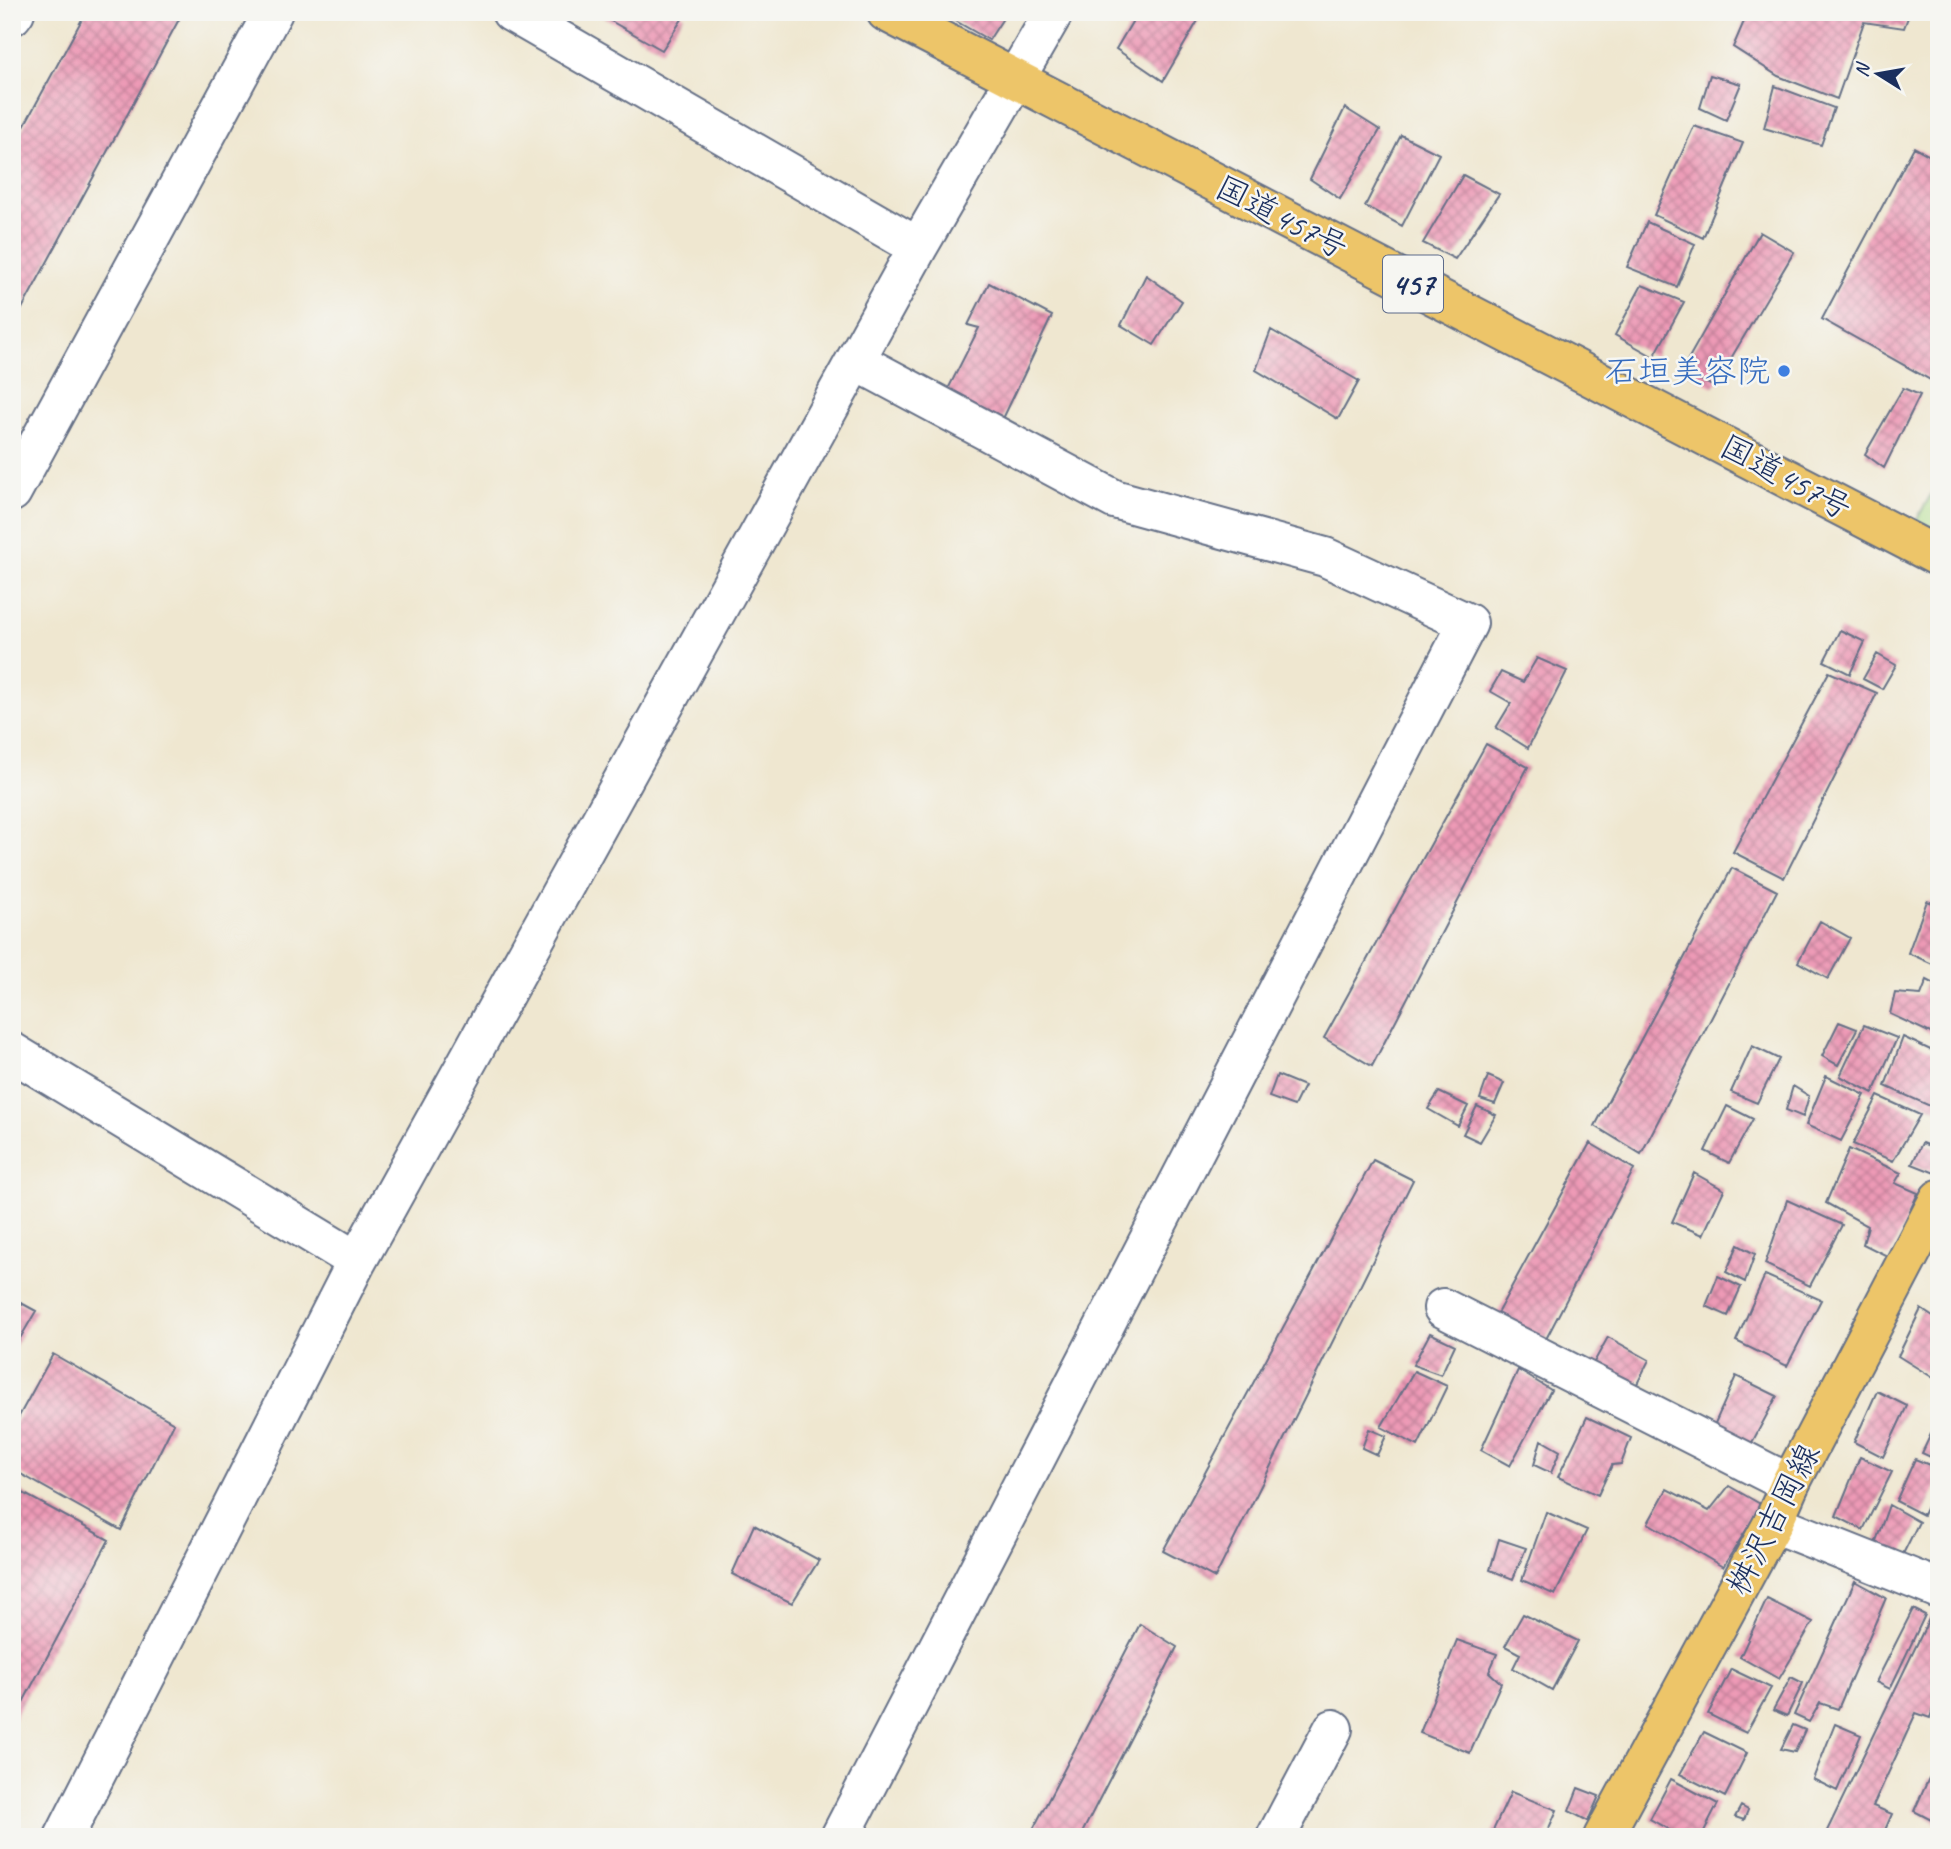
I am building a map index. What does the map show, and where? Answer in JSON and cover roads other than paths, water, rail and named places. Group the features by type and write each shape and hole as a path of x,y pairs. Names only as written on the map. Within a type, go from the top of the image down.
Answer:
{"main road":[{"name":"国道457号","path":"886,12 1939,557"},
{"name":"桝沢吉岡線","path":"1603,1837 1773,1523 1790,1484 1939,1199"}],"street":[{"path":"12,492 273,12"},
{"path":"511,12 918,247"},
{"path":"64,1837 357,1261 918,247 1054,12"},
{"path":"840,1837 1468,623 1325,557 1114,499 856,361"},
{"path":"12,1052 357,1261"},
{"path":"1443,1308 1790,1484"},
{"path":"1773,1523 1939,1588"},
{"path":"1276,1837 1334,1729"}],"place":[{"name":"石垣美容院","path":"1784,371"}]}
